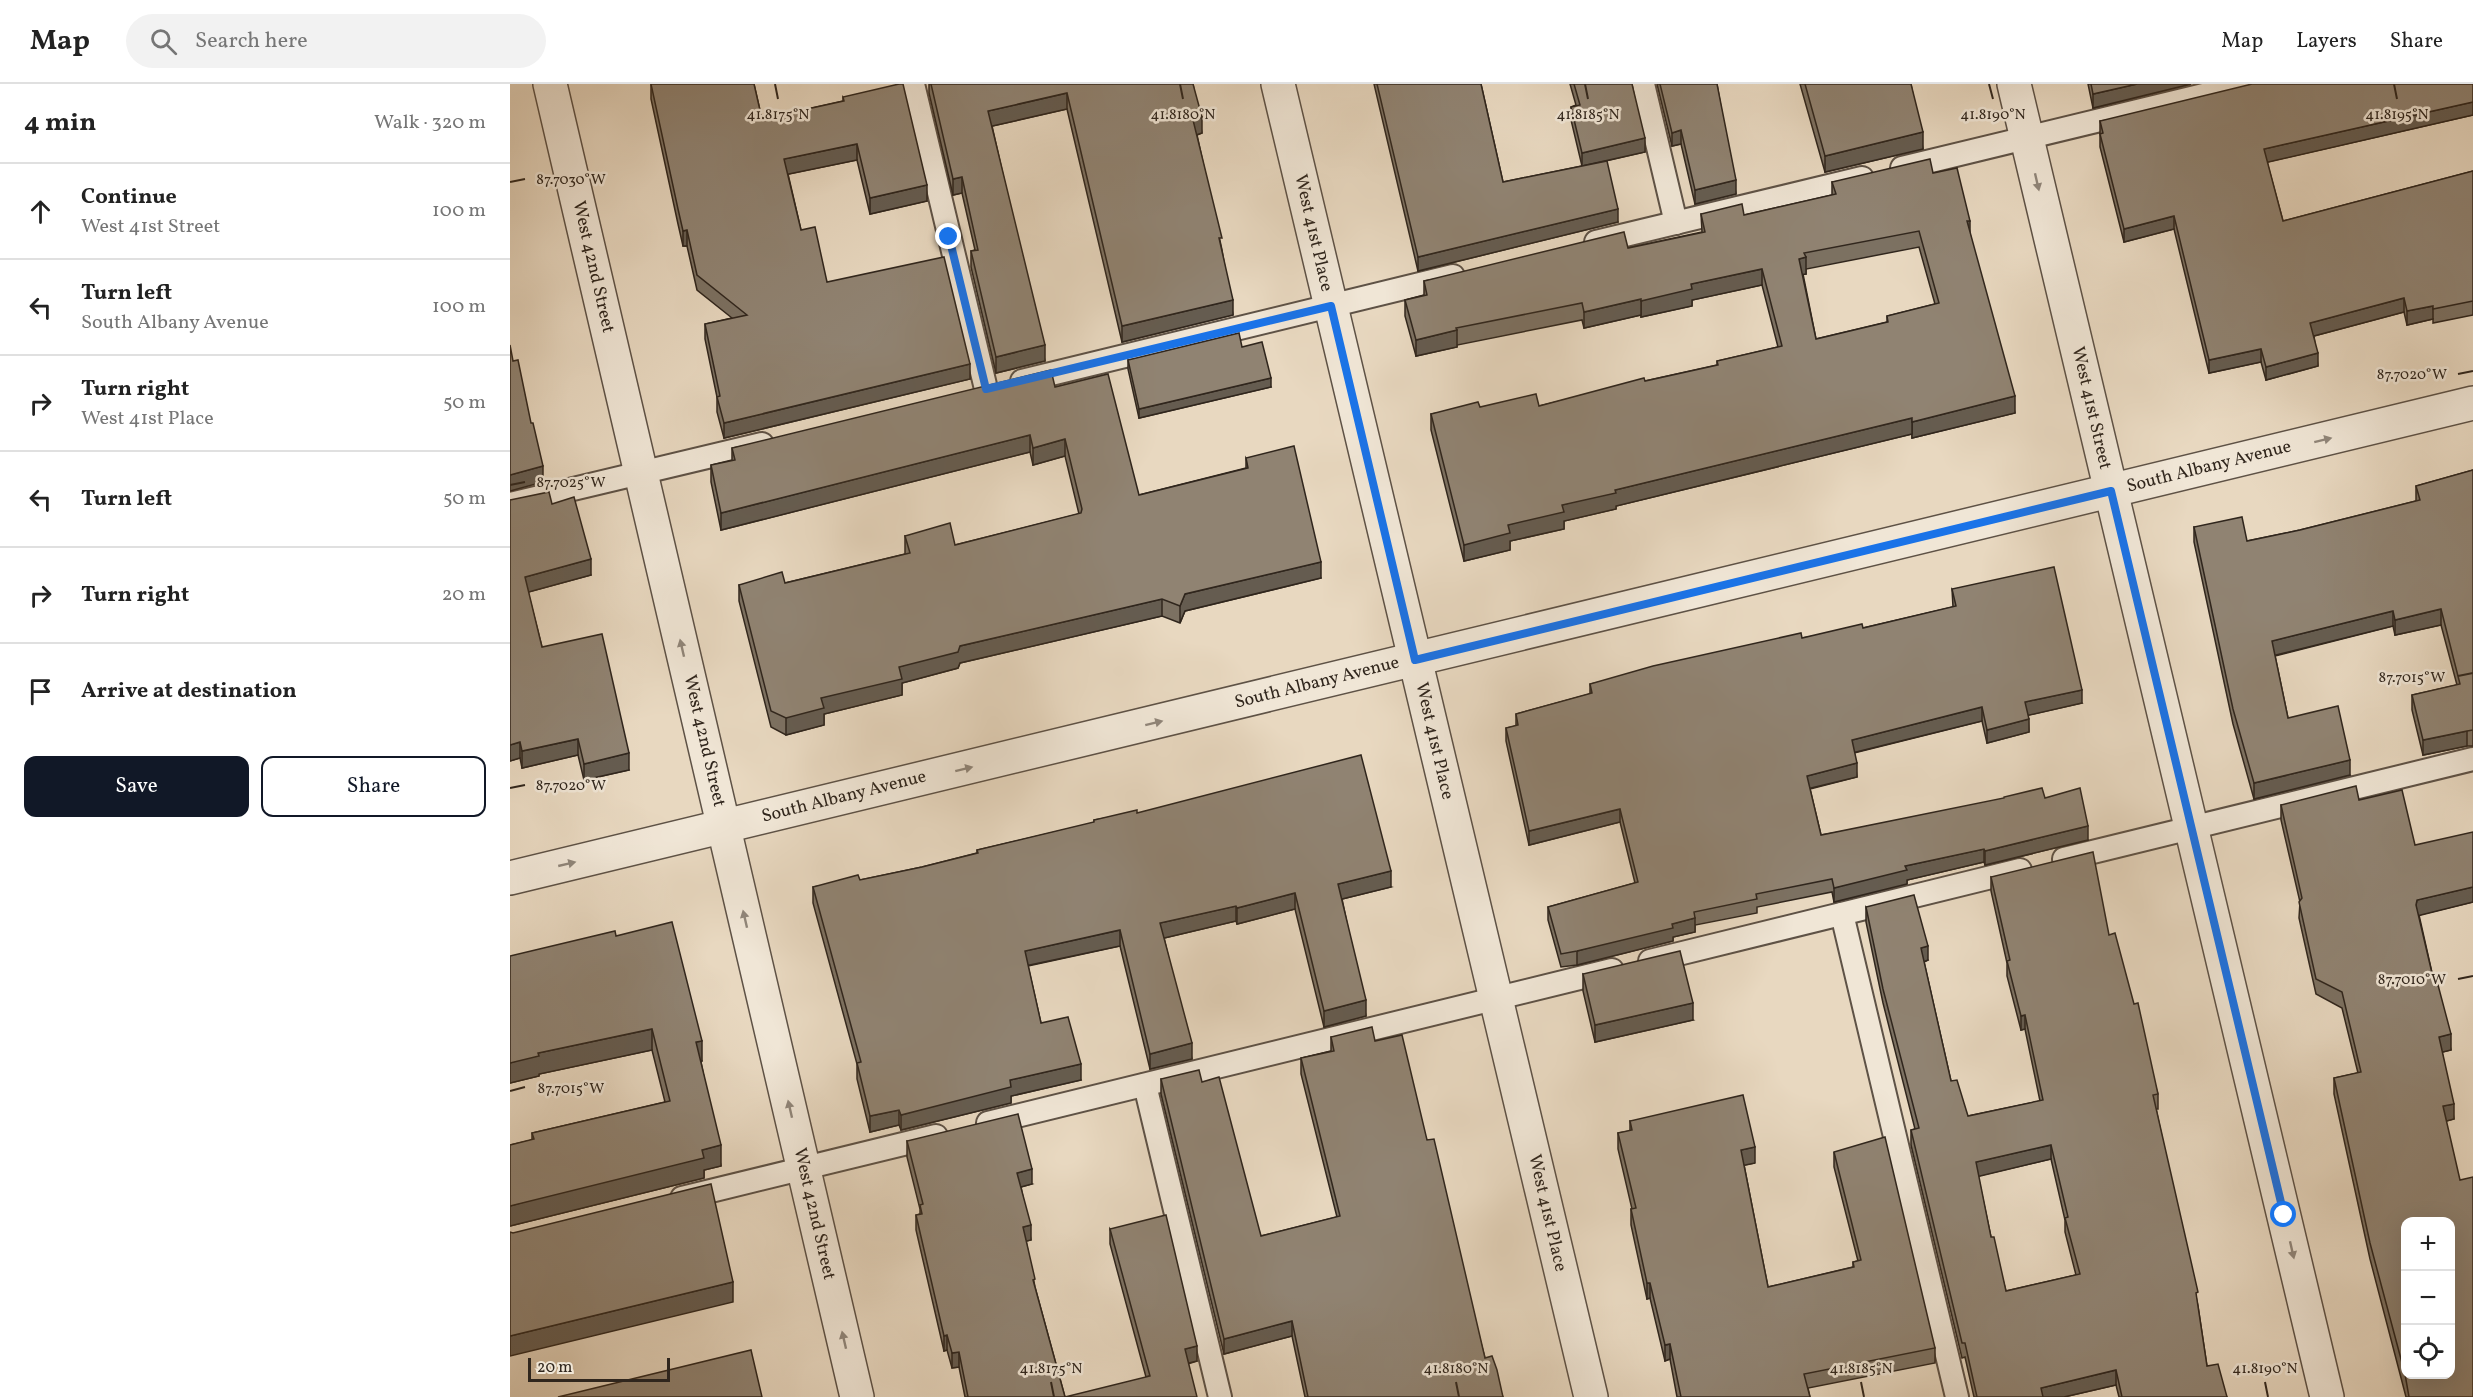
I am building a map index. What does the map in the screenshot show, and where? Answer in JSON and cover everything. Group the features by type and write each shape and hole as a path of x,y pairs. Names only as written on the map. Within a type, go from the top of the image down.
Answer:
{"street":[{"name":"West 42nd Street","path":"550,84 857,1397"},
{"name":"West 41st Place","path":"1278,84 1591,1397"},
{"name":"West 41st Street","path":"2014,84 2327,1397"},
{"name":"South Albany Avenue","path":"510,878 2473,403"}],"lane":[{"path":"913,84 986,389"},
{"path":"1643,84 1676,223"},
{"path":"1571,248 2249,84"},
{"path":"963,395 1478,270"},
{"path":"510,504 782,439"},
{"path":"666,1202 2473,759"},
{"path":"1842,914 1957,1397"},
{"path":"1145,1084 1220,1397"}],"building":[{"path":"651,84 754,84 762,119 844,101 843,97 903,84 927,185 870,198 857,144 784,159 801,230 815,227 827,282 944,257 970,364 724,423 717,397 720,396 705,324 747,315 697,275 687,230 683,231"},
{"path":"931,84 1193,84 1202,117 1193,120 1222,238 1219,238 1233,300 1122,326 1067,93 988,111 1045,345 996,357 971,251 978,250 962,177 953,179"},
{"path":"1377,84 1481,84 1503,182 1607,161 1618,209 1418,257"},
{"path":"1574,84 1632,84 1645,138 1582,153 1571,107 1580,105"},
{"path":"1660,84 1717,84 1736,180 1695,190 1681,130 1672,133"},
{"path":"1805,84 1911,84 1923,132 1825,156"},
{"path":"2091,84 2137,84 2093,94"},
{"path":"2252,84 2473,84 2473,102 2264,149 2283,221 2473,171 2473,301 2433,309 2433,306 2407,311 2404,298 2310,323 2318,353 2266,367 2261,349 2209,360 2174,216 2124,229 2100,134 2103,133 2100,121"},
{"path":"1930,159 1933,173 1957,168 1970,221 1967,221 2015,396 1912,422 1912,418 1615,490 1616,493 1562,505 1564,512 1508,525 1510,533 1464,545 1431,414 1478,402 1480,407 1536,394 1539,406 1644,378 1645,381 1718,365 1717,361 1782,346 1762,269 1691,284 1692,289 1641,301 1641,299 1584,312 1582,303 1456,328 1457,330 1416,340 1405,300 1427,295 1424,281 1624,232 1628,248 1705,232 1701,214 1742,204 1744,215 1836,194 1832,182","holes":["1919,231 1939,303 1887,316 1888,322 1816,339 1799,259 1806,257 1804,253"]},
{"path":"1239,333 1242,347 1262,342 1271,378 1139,409 1128,360"},
{"path":"510,345 513,361 518,360 531,423 533,423 543,466 510,475"},
{"path":"1051,370 1055,387 1108,374 1139,495 1248,468 1246,458 1294,446 1321,562 1185,594 1180,606 1162,599 960,646 958,652 899,667 902,679 821,698 824,708 786,718 771,711 739,585 782,572 785,583 910,553 905,536 950,523 955,545 1081,513 1082,509 1065,439 1033,448 1030,435 721,513 711,465 735,460 732,448"},
{"path":"2473,470 2473,730 2423,740 2412,695 2460,684 2441,609 2395,620 2393,611 2272,641 2288,718 2338,706 2350,760 2254,783 2233,709 2194,527 2242,517 2247,541 2420,500 2416,486"},
{"path":"549,492 552,504 574,497 591,559 525,577 542,647 602,634 629,753 584,764 578,739 522,751 520,742 510,745 510,500"},
{"path":"2054,567 2082,690 2025,702 2029,719 1987,730 1982,707 1852,740 1857,763 1807,776 1821,835 2004,798 2042,788 2045,798 2080,788 2088,826 1985,851 1984,849 1905,866 1907,870 1834,888 1832,879 1756,894 1757,899 1694,912 1695,918 1672,924 1673,928 1561,954 1548,907 1638,882 1620,809 1529,831 1506,728 1518,725 1516,714 1592,693 1590,684 1653,666 1801,633 1802,638 1862,624 1863,628 1956,606 1952,589"},
{"path":"1361,755 1391,871 1338,884 1366,1000 1324,1011 1295,893 1237,908 1236,906 1160,923 1192,1043 1150,1054 1120,930 1025,951 1041,1023 1068,1017 1081,1064 1010,1080 1011,1087 901,1115 899,1110 870,1116 857,1063 861,1062 813,887 858,875 860,880 922,867 978,853 977,850 1094,822 1094,820 1137,810 1137,813"},
{"path":"2356,786 2359,800 2402,790 2415,845 2473,832 2473,887 2417,900 2416,905 2435,986 2438,985 2451,1034 2439,1037 2454,1104 2443,1106 2460,1180 2473,1177 2473,1397 2409,1397 2406,1379 2455,1379 2455,1217 2401,1217 2401,1359 2370,1243 2334,1078 2361,1072 2342,992 2316,979 2299,902 2302,898 2281,805"},
{"path":"2093,852 2109,935 2115,933 2134,1004 2138,1003 2158,1094 2153,1095 2198,1292 2196,1293 2207,1366 2218,1364 2227,1397 2122,1397 2116,1370 2041,1388 2043,1397 1977,1397 1911,1130 1919,1128 1883,989 1866,907 1914,895 1928,946 1921,948 1951,1081 1957,1080 1968,1116 2043,1100 2025,1015 2021,1016 2007,961 2010,960 1991,877","holes":["2051,1145 2068,1217 2065,1218 2080,1274 2006,1291 1994,1237 1991,1237 1976,1162"]},
{"path":"672,922 702,1041 696,1042 721,1145 702,1150 704,1158 510,1206 510,1145 534,1139 532,1133 670,1101 652,1029 538,1053 539,1056 510,1063 510,956 615,931 616,936"},
{"path":"1680,951 1693,1003 1595,1025 1583,974"},
{"path":"1372,1027 1375,1041 1402,1035 1427,1140 1434,1139 1485,1358 1492,1356 1503,1397 1308,1397 1292,1321 1224,1339 1161,1079 1199,1070 1202,1082 1219,1077 1261,1236 1340,1216 1301,1058 1334,1051 1331,1037"},
{"path":"1743,1095 1755,1147 1741,1150 1768,1287 1854,1267 1853,1262 1861,1260 1834,1152 1885,1137 1935,1348 1804,1374 1810,1397 1681,1397 1670,1344 1665,1345 1650,1283 1647,1283 1631,1209 1636,1208 1618,1133 1632,1130 1630,1121"},
{"path":"1018,1114 1032,1169 1017,1173 1031,1225 1023,1227 1035,1279 1033,1280 1065,1397 968,1397 959,1352 952,1353 947,1335 944,1336 916,1215 922,1214 920,1205 923,1204 907,1141"},
{"path":"711,1184 733,1282 510,1336 510,1232"},
{"path":"1166,1215 1197,1346 1185,1349 1197,1397 1065,1397 1150,1376 1110,1229"},
{"path":"751,1350 762,1397 558,1397"}],"route":[{"path":"949,237 986,389 1331,306 1415,660 2111,491 2284,1215"}]}
